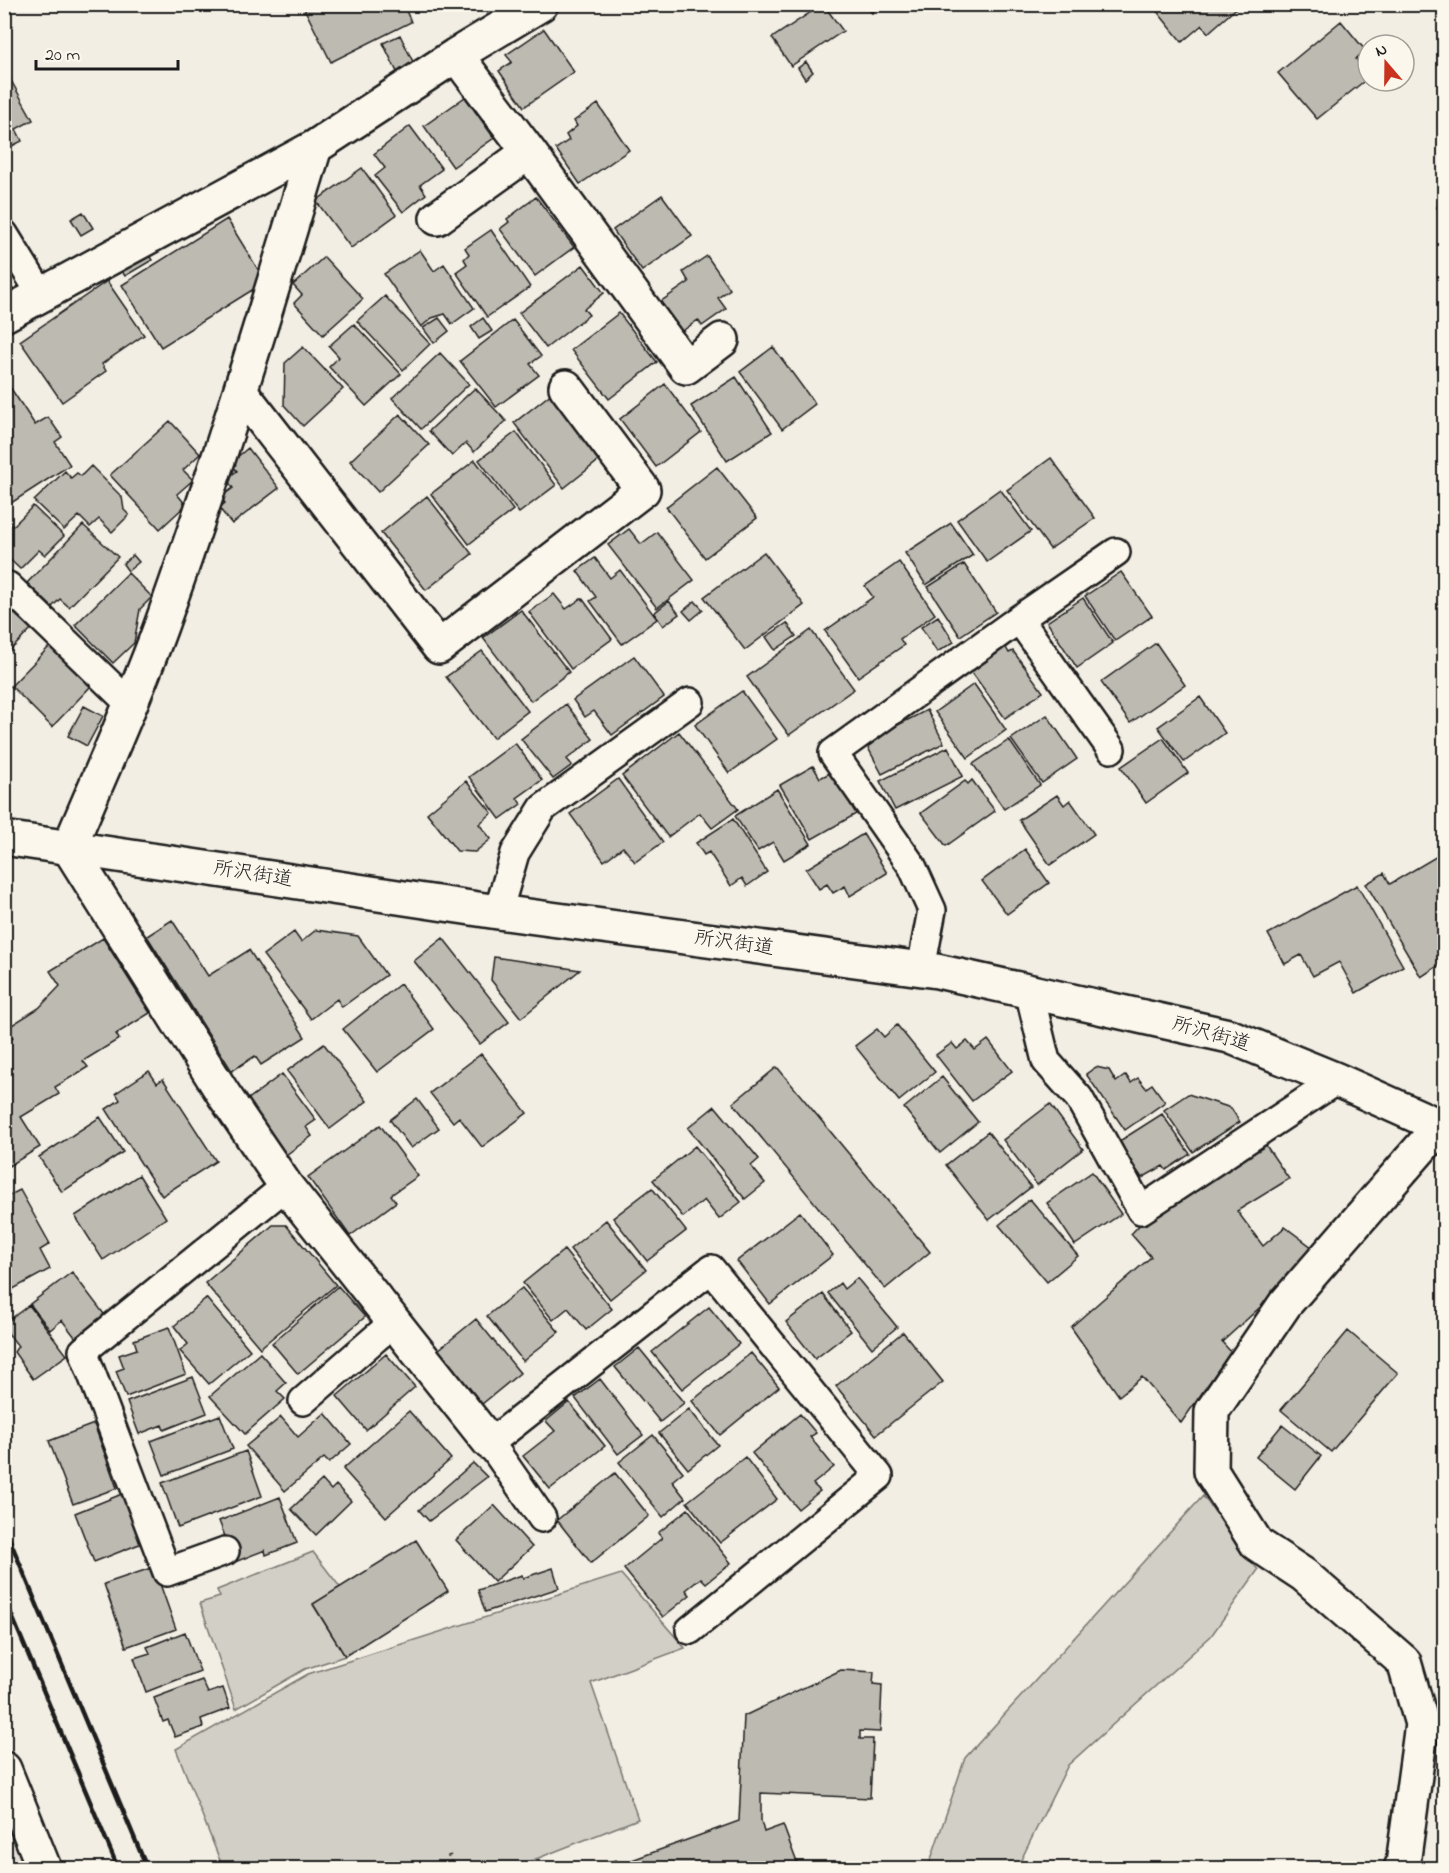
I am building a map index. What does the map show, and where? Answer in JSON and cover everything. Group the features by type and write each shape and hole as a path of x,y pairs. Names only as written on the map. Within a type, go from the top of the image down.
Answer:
{"street":[{"path":"4,315 315,147 456,55 541,4"},
{"path":"456,55 530,152 686,368 722,340"},
{"path":"315,147 241,392 161,626 69,848 224,1095 286,1186 490,1443"},
{"path":"437,218 530,152"},
{"path":"241,392 439,647 643,490 566,387"},
{"name":"所沢街道","path":"4,838 498,912 921,969 1229,1036 1337,1080 1442,1127"},
{"path":"1401,1869 1422,1724 1404,1662 1304,1575 1257,1545 1211,1471 1212,1411 1285,1304 1442,1127"},
{"path":"4,1769 44,1869"}],"lane":[{"path":"4,234 41,294"},
{"path":"921,969 932,910 912,866 833,753 1116,552"},
{"path":"8,586 130,704"},
{"path":"1019,619 1111,749"},
{"path":"498,912 514,853 543,808 690,702"},
{"path":"1029,991 1046,1061 1079,1098 1141,1210 1337,1080"},
{"path":"225,1551 167,1572 83,1352 286,1186"},
{"path":"542,1518 490,1443 711,1269 879,1476 690,1630"},
{"path":"303,1401 394,1322"}],"path":[{"path":"448,1855 453,1869"}],"shaded area":[{"path":"1203,1496 1258,1570 1211,1636 1068,1765 1017,1868 928,1868 965,1758"},
{"path":"313,1552 340,1587 313,1605 345,1656 305,1669 236,1709 200,1603 220,1597 217,1590"},
{"path":"621,1574 685,1648 591,1683 638,1819 513,1868 223,1868 176,1749 308,1674"},
{"path":"4,1808 28,1868 5,1868"}],"building":[{"path":"302,4 403,4 411,22 331,62"},
{"path":"823,4 843,31 791,66 772,38"},
{"path":"864,4 880,4 872,13"},
{"path":"1151,4 1241,4 1208,33 1202,25 1182,42"},
{"path":"1341,21 1356,39 1356,88 1317,119 1278,73"},
{"path":"544,29 574,72 524,107 499,71 512,62 506,55"},
{"path":"400,35 415,66 398,74 383,43"},
{"path":"806,62 813,72 805,79 798,68"},
{"path":"4,68 33,120 16,129 22,141 4,150"},
{"path":"465,97 494,138 453,167 424,126"},
{"path":"598,104 629,150 580,184 556,149 569,140 566,135 577,126 574,121"},
{"path":"410,126 442,169 420,185 426,194 403,212 375,176 385,168 374,154"},
{"path":"362,168 396,215 351,248 316,201"},
{"path":"1444,177 1444,210 1437,208"},
{"path":"662,195 692,236 642,271 613,230"},
{"path":"536,197 574,247 535,276 500,229 509,222 507,219"},
{"path":"83,212 93,228 81,235 71,219"},
{"path":"227,219 259,271 254,289 161,347 122,285"},
{"path":"491,230 530,287 487,317 456,272 467,264 464,259 469,254 465,248"},
{"path":"420,250 434,271 444,264 474,308 452,324 445,314 432,318 421,327 384,274"},
{"path":"146,251 152,260 125,276 119,267"},
{"path":"707,256 730,289 718,298 726,309 702,326 698,320 681,332 660,302 689,282 683,272"},
{"path":"324,257 363,299 323,335 294,303 302,295 293,285"},
{"path":"583,265 604,293 584,309 589,315 546,348 519,313"},
{"path":"107,281 144,335 102,364 106,371 62,402 20,341"},
{"path":"385,296 430,344 403,370 357,321"},
{"path":"619,313 657,362 609,399 571,350"},
{"path":"439,318 449,331 434,343 423,328"},
{"path":"483,318 492,331 479,339 471,327"},
{"path":"513,320 541,356 530,364 539,375 496,407 460,361"},
{"path":"354,324 401,374 366,406 329,367 339,357 329,346"},
{"path":"303,347 343,389 303,426 284,405 285,363"},
{"path":"773,347 815,404 782,429 740,372"},
{"path":"440,353 469,384 421,429 392,398"},
{"path":"736,377 772,432 727,461 691,406"},
{"path":"4,378 35,425 48,417 62,437 55,442 70,465 8,505 4,500"},
{"path":"665,384 701,432 656,467 620,419"},
{"path":"475,388 506,421 474,452 466,443 452,456 429,431"},
{"path":"552,393 602,458 564,488 514,423"},
{"path":"400,414 429,445 378,492 350,461"},
{"path":"170,421 200,454 183,470 193,480 177,494 186,505 160,529 110,475"},
{"path":"516,432 556,485 519,513 479,460"},
{"path":"248,448 279,488 232,524 219,508 225,503 221,497 233,488 226,479 237,471 230,463"},
{"path":"1051,458 1095,518 1050,549 1007,490"},
{"path":"475,460 513,510 469,544 431,494"},
{"path":"91,466 122,497 124,510 129,515 112,532 99,519 90,527 79,516 64,530 34,501 65,471 71,478 77,473 81,476"},
{"path":"717,467 757,518 705,558 666,507"},
{"path":"1000,489 1031,531 987,562 957,520"},
{"path":"427,496 472,554 426,590 381,533"},
{"path":"33,506 64,536 45,555 39,550 20,569 4,554 4,518 13,526"},
{"path":"951,523 973,555 926,585 905,553"},
{"path":"83,525 118,557 69,607 60,599 52,607 27,583"},
{"path":"629,529 641,544 657,532 694,580 657,608 608,545"},
{"path":"764,552 804,605 745,650 704,597"},
{"path":"133,555 139,562 128,571 123,564"},
{"path":"595,558 610,578 620,570 657,619 622,644 590,601 596,597 577,571"},
{"path":"899,562 935,614 900,639 904,645 858,677 825,631 873,597 865,586"},
{"path":"964,564 996,612 960,636 928,587"},
{"path":"1121,572 1152,616 1115,641 1085,596"},
{"path":"128,573 152,597 140,609 134,643 113,663 75,625"},
{"path":"554,594 566,609 582,598 612,639 571,669 529,612"},
{"path":"1083,598 1113,643 1077,668 1047,622"},
{"path":"669,601 679,614 663,626 654,613"},
{"path":"695,601 703,610 691,620 683,611"},
{"path":"4,604 31,629 4,657"},
{"path":"521,610 569,672 531,701 483,638"},
{"path":"938,616 954,642 937,652 921,627"},
{"path":"787,623 796,636 775,650 766,637"},
{"path":"811,630 854,689 789,735 747,677"},
{"path":"1156,643 1185,685 1130,723 1101,682"},
{"path":"50,646 91,686 52,727 11,686"},
{"path":"1005,646 1009,653 1013,651 1043,692 1005,718 970,670"},
{"path":"482,651 528,711 493,738 446,677"},
{"path":"634,656 664,697 612,735 594,711 585,717 573,700"},
{"path":"974,684 1006,730 968,758 935,712"},
{"path":"742,691 777,739 729,773 695,725"},
{"path":"1200,697 1225,733 1184,762 1158,727"},
{"path":"566,704 593,739 567,759 572,765 553,779 521,739"},
{"path":"84,706 103,716 87,746 68,736"},
{"path":"927,710 944,743 882,774 865,742"},
{"path":"1047,715 1077,759 1042,783 1011,739"},
{"path":"679,732 738,809 712,828 700,813 668,837 622,776"},
{"path":"1163,738 1188,773 1146,803 1121,767"},
{"path":"1009,740 1040,785 1004,809 973,764"},
{"path":"515,743 542,780 517,798 521,804 500,819 469,777"},
{"path":"948,747 963,776 895,810 880,781"},
{"path":"813,766 820,778 832,772 856,814 812,839 780,785"},
{"path":"618,779 663,842 635,862 623,847 604,861 570,814"},
{"path":"972,780 995,811 946,846 921,813 965,781 968,784"},
{"path":"466,781 492,813 479,824 491,839 475,852 457,851 427,813"},
{"path":"777,789 811,844 784,860 773,842 758,851 735,816"},
{"path":"1057,795 1064,805 1070,800 1094,834 1050,865 1019,820"},
{"path":"733,819 767,872 747,886 742,878 731,886 709,852 704,855 696,843"},
{"path":"863,834 887,873 850,896 845,886 833,893 827,884 819,889 806,869"},
{"path":"1025,849 1049,883 1007,914 982,881"},
{"path":"1444,852 1444,962 1421,977 1366,884 1384,873 1390,884"},
{"path":"1357,885 1403,966 1356,993 1339,962 1313,976 1301,955 1285,964 1268,934"},
{"path":"172,920 208,976 249,950 305,1037 261,1065 255,1056 232,1071 147,936"},
{"path":"316,930 358,936 386,975 342,1007 337,999 311,1019 263,955 294,932 301,942"},
{"path":"103,938 150,1013 116,1034 119,1039 83,1061 88,1067 55,1087 59,1094 21,1117 40,1147 4,1169 4,1043 13,1038 7,1028 39,1008 60,986 50,971"},
{"path":"443,938 509,1022 480,1044 414,961"},
{"path":"494,957 580,970 521,1018 491,980"},
{"path":"400,984 434,1029 377,1072 343,1029"},
{"path":"897,1025 935,1072 899,1101 855,1046 877,1029 884,1037"},
{"path":"988,1040 1012,1071 972,1101 936,1055 952,1043 957,1049 967,1041 975,1050"},
{"path":"324,1044 367,1101 330,1129 287,1071"},
{"path":"481,1054 527,1113 482,1147 459,1117 453,1122 430,1093"},
{"path":"777,1067 930,1252 885,1289 733,1103"},
{"path":"1096,1067 1109,1070 1116,1082 1126,1075 1131,1083 1138,1078 1146,1088 1152,1084 1165,1102 1125,1130 1086,1074"},
{"path":"149,1071 157,1083 163,1079 216,1161 162,1196 106,1109 120,1100 116,1093"},
{"path":"282,1074 316,1120 306,1127 312,1136 283,1157 243,1103"},
{"path":"942,1077 978,1122 940,1153 904,1108"},
{"path":"1188,1094 1231,1108 1240,1122 1193,1152 1164,1110"},
{"path":"417,1099 439,1128 411,1148 390,1120"},
{"path":"1050,1104 1083,1149 1037,1185 1003,1140"},
{"path":"715,1106 759,1159 751,1166 765,1183 745,1199 688,1128"},
{"path":"1162,1114 1190,1154 1166,1170 1163,1166 1142,1178 1118,1142"},
{"path":"100,1117 123,1152 62,1192 39,1157"},
{"path":"380,1125 418,1176 391,1195 396,1202 350,1236 308,1177"},
{"path":"988,1132 1031,1187 989,1220 946,1165"},
{"path":"1265,1144 1289,1179 1237,1211 1263,1246 1285,1227 1313,1248 1290,1280 1222,1342 1231,1352 1181,1423 1142,1377 1119,1396 1071,1327 1151,1257 1131,1234 1148,1216"},
{"path":"695,1146 741,1202 719,1219 704,1200 683,1217 653,1180"},
{"path":"1092,1172 1121,1214 1075,1245 1047,1203"},
{"path":"139,1175 166,1218 103,1260 75,1216"},
{"path":"652,1188 686,1231 647,1261 613,1218"},
{"path":"20,1190 50,1244 40,1250 50,1269 4,1294 4,1198"},
{"path":"1030,1199 1078,1256 1047,1282 999,1225"},
{"path":"800,1212 833,1255 770,1304 737,1261"},
{"path":"606,1220 646,1270 610,1299 570,1249"},
{"path":"273,1225 286,1225 336,1285 260,1348 205,1283"},
{"path":"564,1250 612,1309 586,1330 568,1308 553,1320 523,1283"},
{"path":"72,1272 107,1318 78,1341 62,1320 50,1330 30,1304"},
{"path":"857,1278 897,1327 872,1348 828,1293 840,1283 844,1289"},
{"path":"338,1286 365,1317 298,1374 272,1343"},
{"path":"522,1288 559,1332 523,1361 487,1316"},
{"path":"823,1294 851,1331 815,1359 786,1322"},
{"path":"206,1298 250,1350 209,1384 180,1351 188,1344 174,1326"},
{"path":"29,1305 67,1355 33,1379 14,1352 18,1346 4,1328 4,1324"},
{"path":"709,1307 739,1344 682,1389 652,1352"},
{"path":"476,1319 520,1373 482,1404 438,1350"},
{"path":"169,1327 186,1374 126,1397 116,1371 124,1368 119,1355 137,1349 134,1340"},
{"path":"1348,1331 1398,1373 1331,1452 1281,1410"},
{"path":"903,1332 943,1382 876,1435 836,1386"},
{"path":"639,1348 684,1403 660,1422 615,1367"},
{"path":"260,1353 286,1383 277,1391 285,1399 245,1434 210,1396"},
{"path":"751,1353 779,1387 720,1435 692,1401"},
{"path":"386,1354 415,1387 366,1430 337,1396"},
{"path":"193,1377 207,1413 164,1430 162,1425 139,1434 127,1402"},
{"path":"600,1379 643,1435 618,1454 575,1398"},
{"path":"569,1402 605,1446 550,1489 523,1456 555,1431 546,1421"},
{"path":"689,1409 718,1445 688,1469 659,1433"},
{"path":"409,1411 451,1459 386,1517 343,1469"},
{"path":"325,1413 351,1444 329,1463 324,1458 285,1491 246,1446 281,1417 298,1437"},
{"path":"800,1414 816,1433 810,1437 834,1467 813,1484 820,1491 798,1509 752,1453"},
{"path":"220,1415 233,1449 164,1475 151,1441"},
{"path":"94,1424 117,1488 73,1504 49,1441"},
{"path":"1282,1425 1321,1456 1295,1489 1256,1457"},
{"path":"653,1435 683,1472 672,1481 685,1498 663,1517 619,1462"},
{"path":"246,1451 262,1496 178,1528 162,1483"},
{"path":"745,1457 777,1499 720,1543 687,1502"},
{"path":"473,1463 487,1477 429,1521 419,1510"},
{"path":"615,1473 649,1516 591,1563 557,1520"},
{"path":"322,1480 331,1490 336,1485 351,1501 316,1535 291,1509"},
{"path":"122,1494 142,1543 94,1562 75,1513"},
{"path":"280,1497 297,1543 266,1555 265,1550 235,1562 219,1521"},
{"path":"494,1505 532,1547 494,1582 456,1540"},
{"path":"688,1509 731,1563 706,1583 701,1578 686,1590 690,1595 663,1617 624,1569 662,1538 658,1533"},
{"path":"416,1540 448,1591 345,1656 313,1604"},
{"path":"154,1567 176,1629 126,1647 104,1584"},
{"path":"553,1568 559,1588 485,1612 478,1590 522,1575 523,1578"},
{"path":"185,1632 200,1671 146,1692 134,1658 150,1653 147,1647"},
{"path":"841,1670 874,1672 873,1684 882,1685 880,1732 860,1731 860,1739 873,1739 870,1798 761,1793 761,1821 764,1832 783,1825 799,1868 635,1868 632,1860 739,1821 744,1716"},
{"path":"202,1680 208,1693 223,1688 230,1708 201,1719 203,1727 175,1737 168,1720 163,1722 154,1698"},
{"path":"616,1860 620,1868 591,1868"}],"railway":[{"path":"4,1526 147,1868"},
{"path":"4,1597 118,1868"}]}
